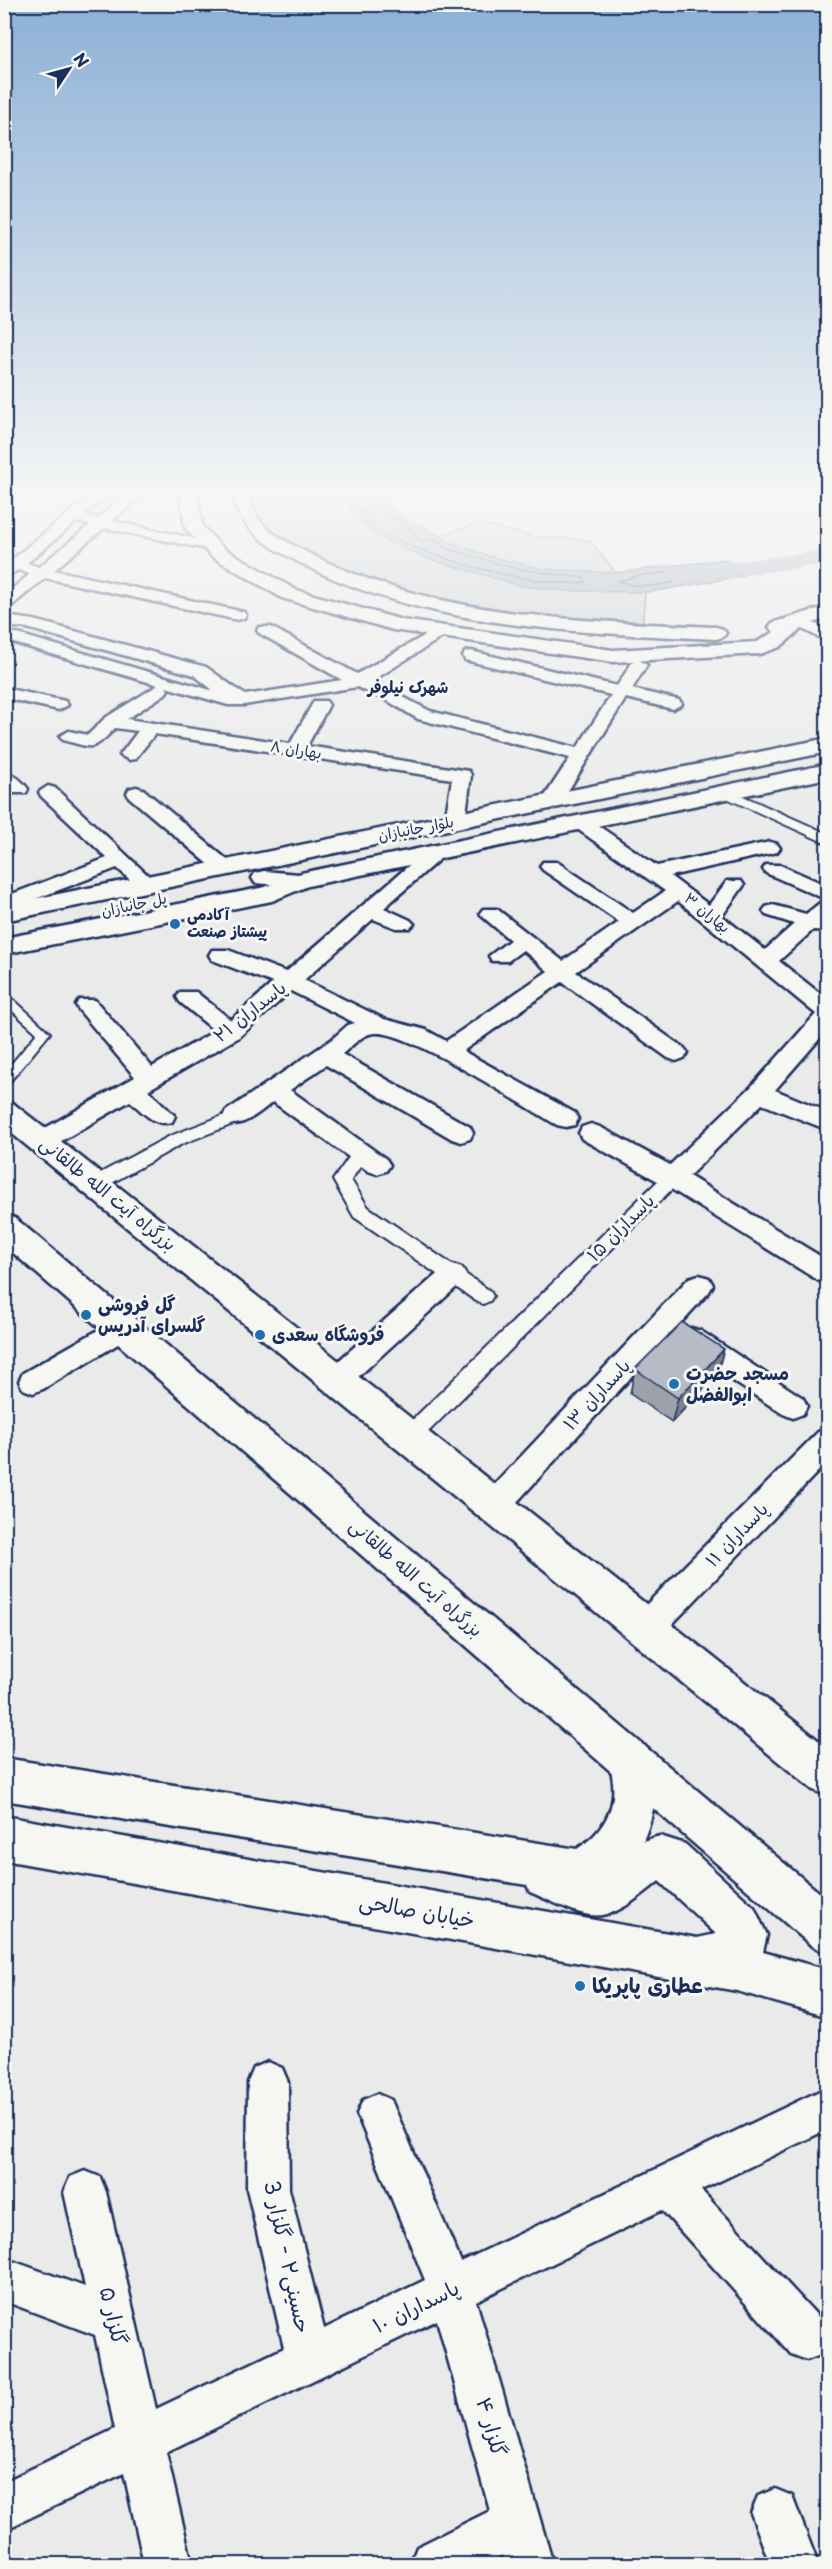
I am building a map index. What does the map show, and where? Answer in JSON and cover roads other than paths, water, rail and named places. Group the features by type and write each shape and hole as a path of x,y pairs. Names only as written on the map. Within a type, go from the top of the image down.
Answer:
{"main road":[{"path":"349,611 400,626 438,633 613,656 728,652 768,646 799,621"},
{"path":"479,611 660,631 744,634 828,612"},
{"name":"بلوار جانبازان","path":"7,912 828,746"},
{"name":"بلوار جانبازان","path":"4,946 272,892 301,880 828,771"},
{"name":"بلوار جانبازان","path":"264,878 301,880"},
{"name":"پل جانبازان","path":"7,912 264,878"},
{"name":"بزرگراه آیت الله طالقانی","path":"4,1111 828,1775"},
{"name":"بزرگراه آیت الله طالقانی","path":"4,1226 828,1930"},
{"path":"4,1779 577,1871 600,1861 614,1849 628,1822 635,1789 630,1761"},
{"name":"خیابان صالحی","path":"4,1838 737,1968 828,1994"},
{"path":"504,1859 580,1890 604,1894 623,1884 652,1859 669,1860 738,1923 744,1935 742,1947 733,1954 690,1960"}],"street":[{"path":"219,611 238,615"},
{"path":"4,621 28,623 205,674 222,695"},
{"path":"799,621 828,637"},
{"path":"265,630 424,715 582,755"},
{"path":"223,739 241,712 355,680 438,633"},
{"path":"4,635 230,697 241,712"},
{"path":"172,664 194,649"},
{"path":"471,656 673,704"},
{"path":"551,802 639,665"},
{"path":"69,736 92,742 111,722 159,690"},
{"path":"4,693 59,705"},
{"path":"296,750 320,705"},
{"name":"بهاران ۸","path":"111,722 462,775 455,821"},
{"path":"129,755 150,728"},
{"path":"48,792 146,884"},
{"path":"725,792 828,840"},
{"path":"136,793 225,868"},
{"name":"بهاران ۳","path":"580,822 679,891 828,1013"},
{"name":"پاسداران ۲۱","path":"42,1141 231,1032 436,852"},
{"path":"654,873 772,859 827,903 818,925 765,962"},
{"path":"7,912 120,860"},
{"path":"550,866 633,922"},
{"path":"711,917 734,885"},
{"path":"447,1051 679,891"},
{"path":"370,910 403,924"},
{"path":"773,911 818,925"},
{"path":"490,914 562,972 676,1053"},
{"path":"500,956 524,940"},
{"path":"220,955 289,981 377,1024 418,1035 566,1119"},
{"path":"188,997 231,1032"},
{"path":"87,1005 164,1116"},
{"name":"پاسداران ۱۵","path":"409,1437 759,1093 828,1013"},
{"path":"95,1184 176,1140 235,1117 325,1055 356,1030 377,1024"},
{"path":"325,1055 462,1133"},
{"path":"273,1090 368,1160 342,1180 361,1212 483,1296"},
{"path":"759,1093 828,1122"},
{"path":"591,1133 672,1178 828,1274"},
{"path":"337,1379 453,1275"},
{"name":"پاسداران ۱۳","path":"494,1506 699,1285"},
{"path":"665,1322 793,1406"},
{"path":"33,1381 123,1327"},
{"name":"پاسداران ١١","path":"646,1629 828,1441"},
{"name":"حسینی۲ - گلزار 3","path":"268,2082 268,2189 309,2359"},
{"name":"پاسداران ١٠","path":"4,2507 828,2107"},
{"name":"گلزار ۴","path":"377,2114 451,2290 524,2543"},
{"path":"668,2185 807,2338"},
{"name":"گلزار ۵","path":"85,2192 168,2565"},
{"path":"4,2279 114,2320"},
{"path":"775,2513 794,2565"},
{"path":"434,2565 524,2543"}],"lane":[{"path":"4,1005 10,1003 44,1033 4,1081"}],"place":[{"name":"آکادمی پیشتاز صنعت","path":"175,924"},
{"name":"گل فروشی گلسرای آدریس","path":"86,1315"},
{"name":"فروشگاه سعدی","path":"260,1335"},
{"name":"مسجد حضرت ابوالفضل","path":"674,1384"},
{"name":"عطاری پاپریکا","path":"580,1986"}],"district":[{"name":"شهرک نیلوفر","path":"408,687"}]}
